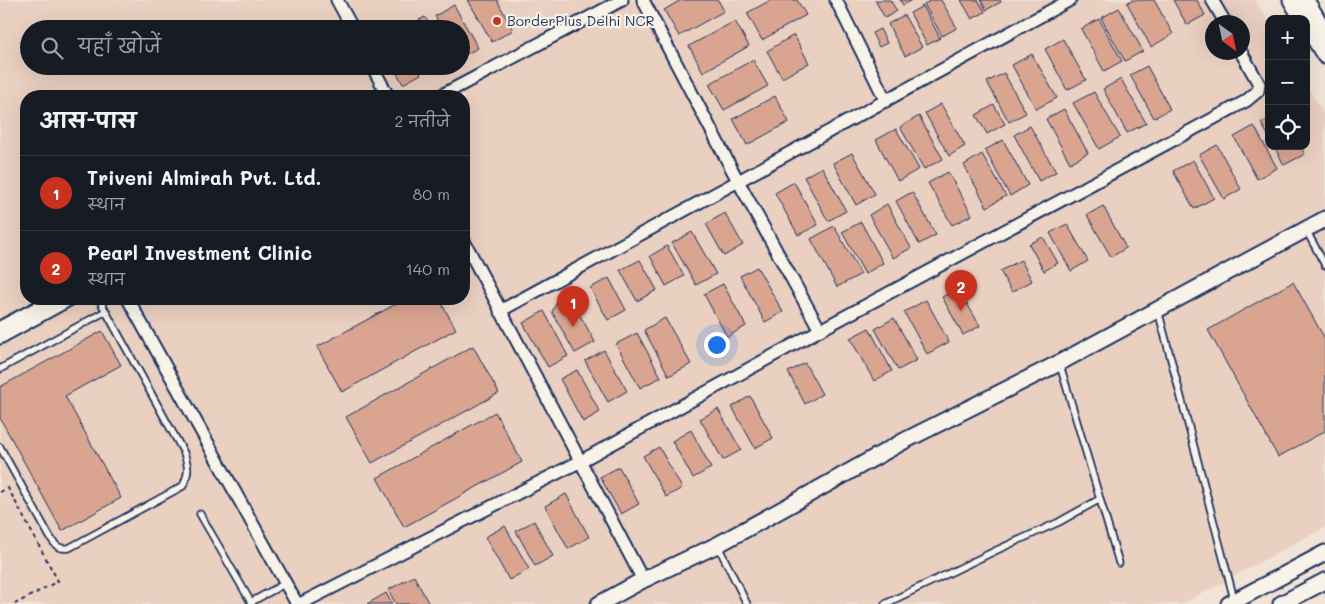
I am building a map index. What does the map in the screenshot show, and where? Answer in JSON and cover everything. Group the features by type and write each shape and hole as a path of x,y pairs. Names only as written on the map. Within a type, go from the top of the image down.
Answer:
{"street":[{"path":"338,0 348,20"},
{"path":"451,90 622,0"},
{"path":"643,0 820,330"},
{"path":"836,0 886,101"},
{"path":"500,311 1070,0"},
{"path":"1212,0 1221,15"},
{"path":"1291,0 1300,15"},
{"path":"1306,0 1325,32"},
{"path":"1310,32 1325,56"},
{"path":"131,305 299,604 579,462 1246,101 1258,91 1259,84 1246,60"},
{"path":"377,75 385,90"},
{"path":"599,604 779,511 904,441 1059,363 1325,219"},
{"path":"470,253 643,580"},
{"path":"0,327 42,305"},
{"path":"0,338 60,305"},
{"path":"1232,602 1325,553"},
{"path":"1281,604 1325,581"}],"lane":[{"path":"1306,230 1325,265"},
{"path":"0,447 50,537 56,546 62,548 69,548 183,486 188,475 184,453 102,305"},
{"path":"1158,310 1232,602"},
{"path":"0,369 106,311"},
{"path":"1059,363 1119,563"},
{"path":"885,604 1059,522 1100,499"},
{"path":"200,514 251,603 286,583"},
{"path":"717,544 747,604"}],"path":[{"path":"0,492 8,488 58,581 15,604"}],"shaded area":[{"path":"0,0 1255,0 1265,16 1265,150 1310,150 1310,92 1325,116 1325,527 1182,604 0,604"}],"building":[{"path":"468,0 497,0 513,30 492,42"},
{"path":"681,0 718,0 724,11 679,36 664,10"},
{"path":"771,0 797,0 806,15 762,40 747,13"},
{"path":"875,0 890,0 897,11 885,18"},
{"path":"900,0 912,0 903,5"},
{"path":"932,0 941,0 957,28 942,36 924,4"},
{"path":"961,0 978,0 985,12 972,19"},
{"path":"981,0 1000,0 1001,2 986,10"},
{"path":"1132,0 1154,0 1173,34 1151,47 1127,3"},
{"path":"1173,0 1197,0 1205,15 1187,25"},
{"path":"454,5 462,20 437,20 435,16"},
{"path":"923,6 940,38 927,45 910,13"},
{"path":"1119,8 1143,51 1125,61 1101,18"},
{"path":"904,15 922,47 905,56 888,24"},
{"path":"1099,19 1122,61 1104,71 1081,29"},
{"path":"735,21 749,46 703,72 689,46"},
{"path":"880,29 887,43 879,47 872,33"},
{"path":"470,34 478,48 470,52"},
{"path":"794,35 809,63 782,78 767,51"},
{"path":"1063,39 1086,80 1067,90 1045,49"},
{"path":"1032,54 1057,98 1036,109 1012,65"},
{"path":"753,60 768,86 724,110 709,84"},
{"path":"1147,66 1170,109 1154,118 1130,75"},
{"path":"1004,73 1026,113 1009,122 987,82"},
{"path":"398,75 419,75 403,84"},
{"path":"1121,79 1146,123 1127,133 1103,89"},
{"path":"1094,92 1120,137 1099,149 1073,103"},
{"path":"775,96 789,122 747,145 733,119"},
{"path":"941,104 965,146 949,156 925,113"},
{"path":"994,105 1005,124 987,134 976,115"},
{"path":"1064,109 1088,153 1070,163 1046,119"},
{"path":"919,116 943,159 924,169 900,127"},
{"path":"1265,121 1265,130 1261,123"},
{"path":"1030,126 1056,172 1039,181 1014,135"},
{"path":"1254,126 1265,146 1265,150 1267,150 1277,168 1257,179 1234,137"},
{"path":"896,129 919,169 898,181 876,140"},
{"path":"1003,140 1028,185 1010,196 985,150"},
{"path":"1217,145 1241,189 1224,199 1199,155"},
{"path":"1276,150 1302,150 1305,154 1284,165"},
{"path":"852,153 875,194 856,205 833,163"},
{"path":"982,154 1006,196 987,207 964,165"},
{"path":"1193,160 1214,198 1194,209 1173,171"},
{"path":"822,167 846,211 828,221 804,177"},
{"path":"948,172 972,215 952,225 928,183"},
{"path":"794,182 818,225 798,235 775,193"},
{"path":"912,192 936,235 919,244 896,201"},
{"path":"887,204 911,248 893,258 869,215"},
{"path":"1103,206 1126,248 1111,257 1087,215"},
{"path":"725,213 743,245 724,256 706,224"},
{"path":"861,222 883,263 865,274 842,232"},
{"path":"1067,224 1088,261 1071,271 1050,233"},
{"path":"834,226 861,274 837,287 811,239"},
{"path":"692,232 716,274 696,285 672,243"},
{"path":"1043,237 1058,263 1044,271 1029,244"},
{"path":"667,246 684,276 666,286 650,256"},
{"path":"640,260 657,290 637,301 620,270"},
{"path":"1021,260 1032,281 1012,292 1000,271"},
{"path":"757,267 783,312 765,322 740,276"},
{"path":"609,278 626,310 608,320 590,288"},
{"path":"1293,282 1325,339 1325,431 1278,457 1208,330"},
{"path":"723,284 746,326 727,337 704,294"},
{"path":"958,288 980,326 963,335 942,297"},
{"path":"558,300 572,301 595,342 575,353 552,312"},
{"path":"926,300 949,342 927,354 904,312"},
{"path":"394,305 442,305 456,329 342,392 317,347"},
{"path":"544,311 568,356 548,367 523,323"},
{"path":"665,318 691,364 669,376 644,330"},
{"path":"894,318 917,360 898,370 875,329"},
{"path":"869,328 892,371 874,381 850,338"},
{"path":"102,331 121,365 65,396 121,498 62,531 0,418 0,387"},
{"path":"637,333 661,377 640,388 616,344"},
{"path":"473,346 499,393 372,463 346,417"},
{"path":"604,350 627,391 608,402 585,361"},
{"path":"805,363 822,394 805,404 788,372"},
{"path":"577,370 600,412 583,422 560,379"},
{"path":"750,396 773,438 755,448 732,407"},
{"path":"718,409 741,450 723,460 700,419"},
{"path":"495,412 522,462 404,527 377,478"},
{"path":"691,430 711,468 693,478 672,441"},
{"path":"659,447 682,488 666,497 643,456"},
{"path":"619,467 639,504 621,514 600,477"},
{"path":"566,494 589,537 568,549 545,506"},
{"path":"534,521 553,556 535,566 516,531"},
{"path":"505,526 529,569 509,580 485,537"},
{"path":"414,576 429,604 396,604 388,590"},
{"path":"386,593 392,604 367,604"}],"place":[{"name":"BorderPlus Delhi NCR","path":"497,21"},
{"name":"Pearl Investment Clinic","path":"961,311"},
{"name":"Triveni Almirah Pvt. Ltd.","path":"573,327"}]}
